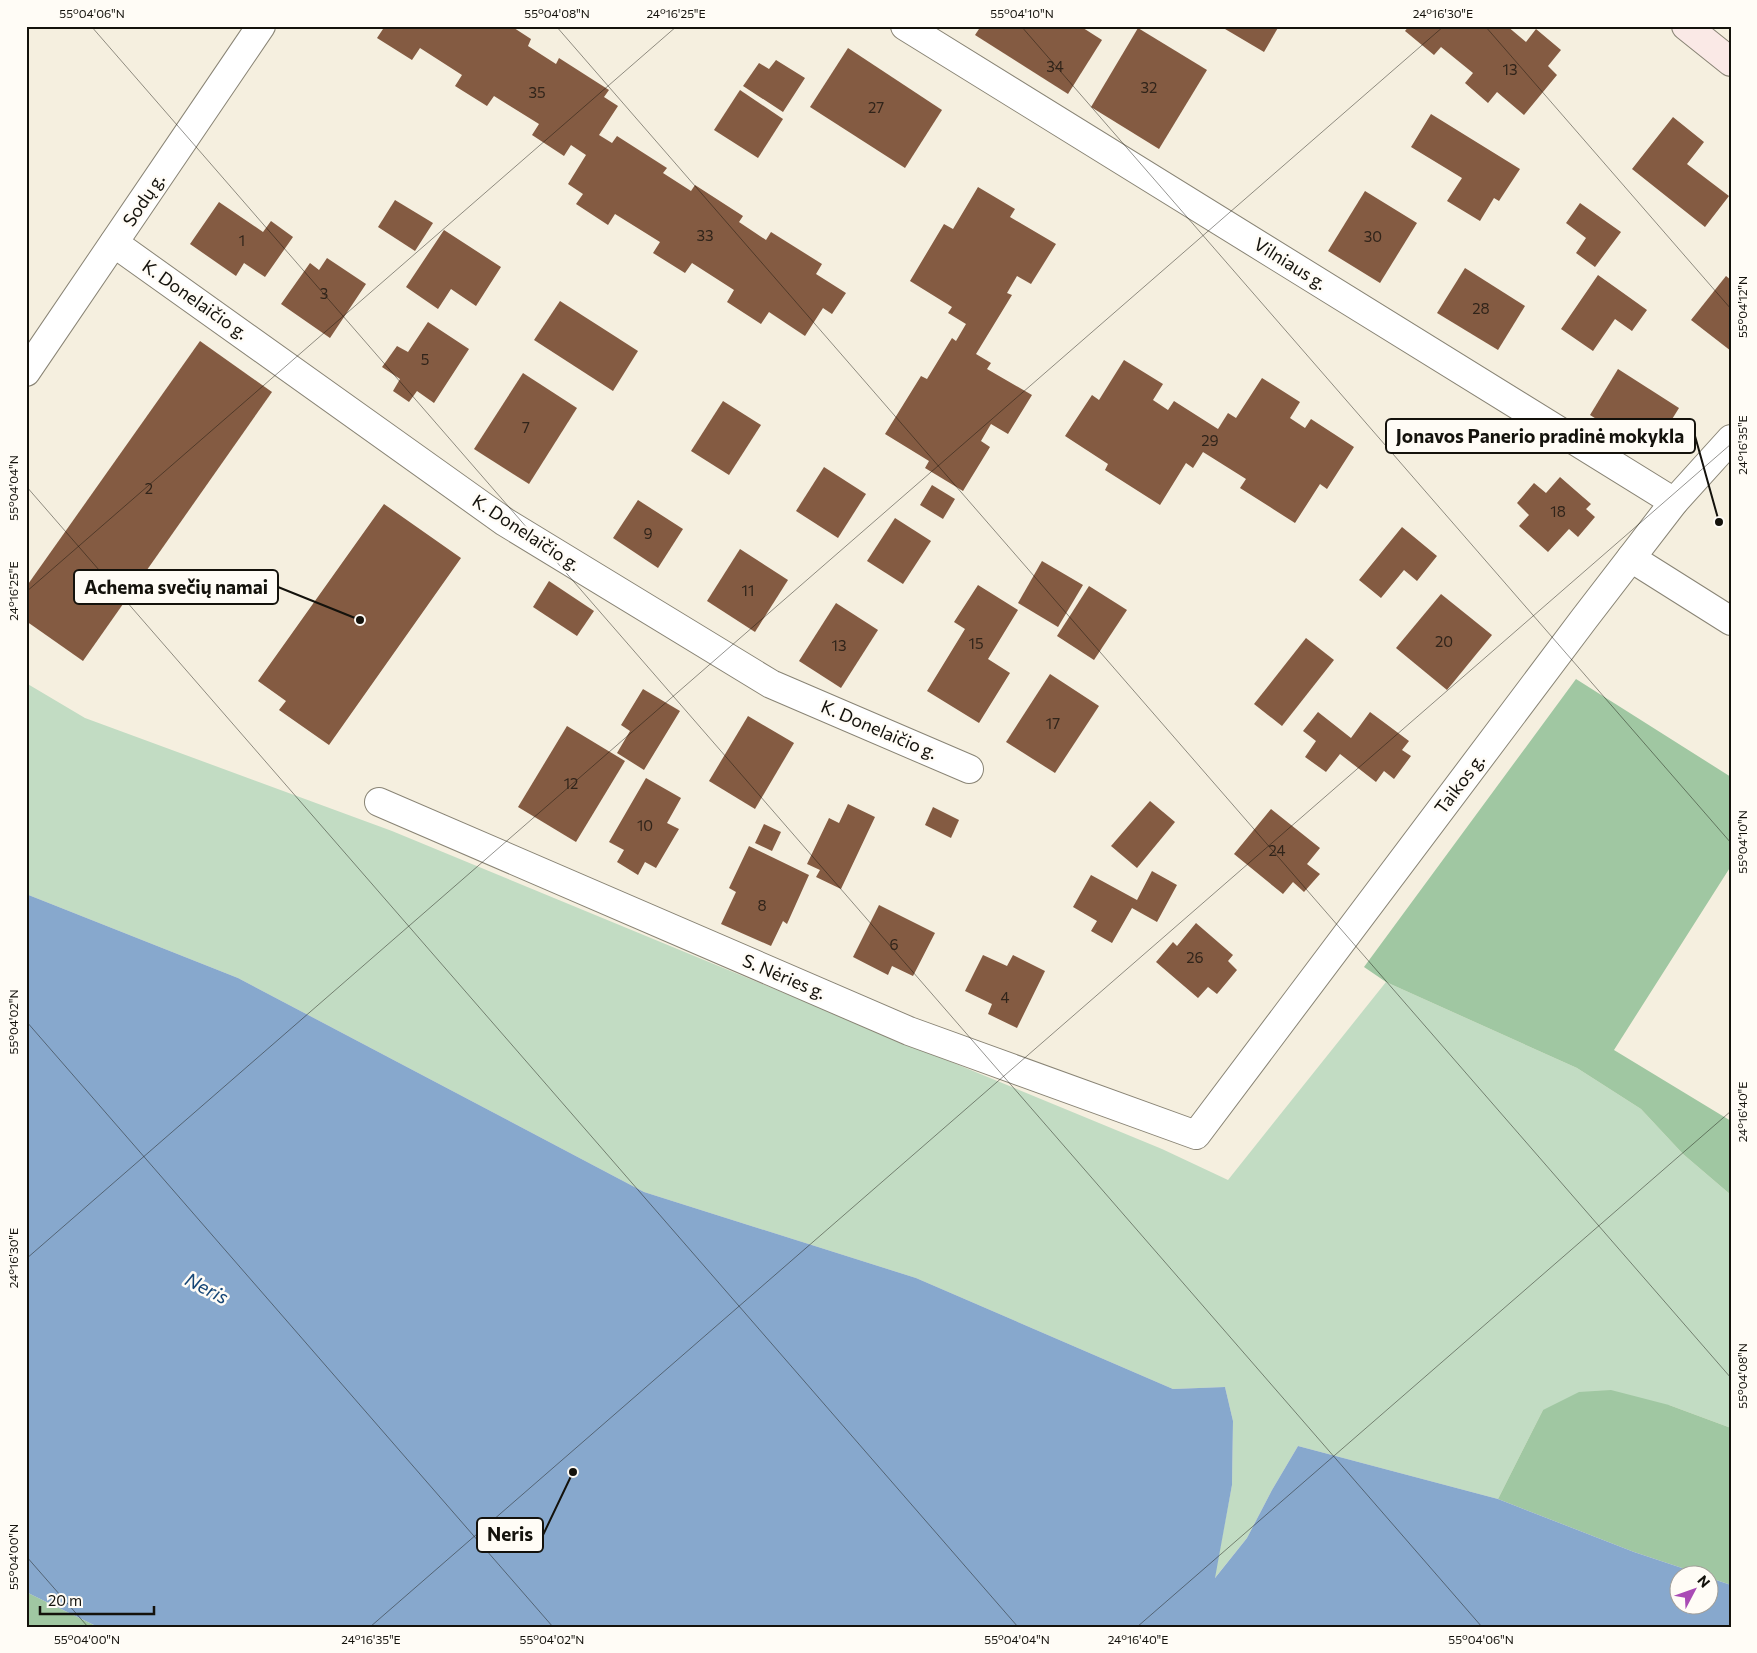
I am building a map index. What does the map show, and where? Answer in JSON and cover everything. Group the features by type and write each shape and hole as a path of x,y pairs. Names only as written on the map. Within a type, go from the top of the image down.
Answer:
{"main road":[{"path":"1686,26 1731,62"}],"street":[{"name":"Sodų g.","path":"26,372 261,26"},
{"name":"Vilniaus g.","path":"905,26 1674,502"},
{"name":"K. Donelaičio g.","path":"114,243 514,527 771,684 969,769"},
{"name":"Taikos g.","path":"1196,1135 1674,502 1731,439"},
{"path":"1631,558 1731,621"},
{"name":"S. Nėries g.","path":"379,802 909,1031 1196,1135"}],"green space":[{"path":"1576,679 1731,777 1731,866 1614,1050 1731,1121 1731,1195 1683,1154 1641,1109 1577,1068 1386,982 1364,967"},
{"path":"26,683 85,718 392,831 1162,1149 1228,1180 1386,982 1577,1068 1641,1109 1683,1154 1731,1195 1731,1428 1669,1405 1543,1410 1498,1499 1298,1446 1247,1538 1214,1579 1232,1485 1233,1421 1225,1387 1173,1389 916,1278 644,1192 238,978 26,894"},
{"path":"1611,1390 1669,1405 1731,1428 1731,1585 1720,1581 1720,1566 1676,1566 1634,1552 1498,1499 1543,1410 1579,1392"},
{"path":"26,1592 98,1627 26,1627"}],"water":[{"path":"26,894 238,978 644,1192 916,1278 1173,1389 1225,1387 1233,1421 1232,1485 1215,1578 1247,1538 1298,1446 1498,1499 1634,1552 1676,1566 1670,1566 1670,1616 1720,1616 1720,1581 1731,1585 1731,1627 98,1627 26,1592"}],"building":[{"path":"385,26 511,26 531,39 528,46 556,64 559,58 609,90 604,97 618,106 599,135 612,143 617,136 667,168 663,173 691,191 695,185 743,216 739,222 766,240 771,232 822,264 816,274 846,293 832,314 823,308 805,336 769,312 761,324 727,302 734,290 692,263 685,273 653,253 660,242 615,214 608,225 576,204 583,194 568,184 586,155 571,145 564,156 532,135 539,124 494,96 487,106 455,86 462,75 420,48 412,60 377,38"},
{"path":"981,26 1080,26 1102,40 1068,94 975,35"},
{"path":"1220,26 1279,26 1264,52"},
{"path":"1409,26 1507,26 1526,42 1536,29 1561,50 1548,66 1557,75 1524,115 1497,92 1488,103 1465,83 1473,73 1441,47 1434,55 1405,31"},
{"path":"1138,28 1207,70 1159,149 1091,107"},
{"path":"848,48 942,110 905,168 810,107"},
{"path":"776,60 805,78 783,112 743,86 759,63 769,69"},
{"path":"740,90 783,119 758,158 714,130"},
{"path":"1431,114 1520,169 1499,201 1494,198 1480,221 1447,201 1462,178 1411,147"},
{"path":"1673,117 1704,142 1687,164 1729,196 1705,227 1632,169"},
{"path":"978,187 1015,209 1010,217 1056,244 1031,284 1017,276 1007,293 1012,295 976,354 991,363 987,369 1032,395 1008,434 991,424 981,441 990,447 963,491 925,468 929,461 885,434 921,376 927,379 952,338 956,341 966,324 948,313 952,307 910,281 944,224 953,229"},
{"path":"1365,191 1417,223 1380,283 1328,251"},
{"path":"395,200 433,223 415,251 378,227"},
{"path":"219,202 263,232 271,221 293,237 265,277 244,263 236,276 190,244"},
{"path":"1580,203 1621,232 1595,267 1576,253 1586,238 1566,223"},
{"path":"444,230 501,267 476,306 451,289 438,309 406,287"},
{"path":"327,258 366,284 330,338 281,304 310,263 319,270"},
{"path":"1465,268 1525,306 1498,350 1437,313"},
{"path":"1598,275 1647,310 1632,331 1615,319 1593,351 1561,329"},
{"path":"1726,276 1731,280 1731,351 1691,320"},
{"path":"560,301 638,351 613,391 534,340"},
{"path":"428,322 469,349 434,403 417,391 409,402 393,391 400,379 382,367 397,346 408,352"},
{"path":"200,341 272,392 83,661 26,621 26,587"},
{"path":"1124,360 1163,384 1153,400 1168,410 1174,401 1218,429 1228,413 1236,418 1262,378 1300,402 1290,418 1305,428 1311,419 1354,447 1327,489 1320,484 1295,523 1240,488 1246,479 1203,452 1193,468 1186,463 1160,505 1105,470 1108,464 1065,436 1092,395 1099,400"},
{"path":"1618,369 1679,408 1651,453 1590,415"},
{"path":"523,373 577,408 529,484 474,449"},
{"path":"723,401 761,425 729,475 691,451"},
{"path":"824,467 866,494 838,538 796,511"},
{"path":"1560,477 1591,504 1586,509 1595,517 1578,537 1569,529 1548,552 1519,526 1529,515 1517,503 1534,483 1546,493"},
{"path":"932,485 955,499 943,519 920,505"},
{"path":"638,500 683,529 658,568 613,538"},
{"path":"384,504 461,558 329,745 279,710 286,701 258,681"},
{"path":"895,518 931,541 903,584 867,561"},
{"path":"1402,527 1437,556 1417,581 1404,570 1381,598 1359,580"},
{"path":"740,549 788,580 755,632 707,601"},
{"path":"1042,561 1083,585 1058,627 1018,603"},
{"path":"549,581 594,611 577,636 533,607"},
{"path":"978,585 1018,610 988,659 1010,673 979,723 927,691 965,629 954,622"},
{"path":"1089,586 1127,610 1094,660 1057,636"},
{"path":"1441,594 1492,635 1447,690 1396,648"},
{"path":"836,603 878,630 841,688 799,661"},
{"path":"1306,638 1334,660 1282,726 1254,704"},
{"path":"1050,674 1099,706 1055,773 1006,742"},
{"path":"643,689 680,711 644,770 617,753 630,731 621,725"},
{"path":"1318,712 1351,738 1370,712 1409,741 1402,750 1411,756 1394,779 1384,771 1376,782 1340,754 1326,772 1305,757 1316,741 1303,731"},
{"path":"748,716 794,743 755,809 709,781"},
{"path":"567,726 625,761 576,842 518,807"},
{"path":"646,778 681,798 667,823 679,829 656,868 645,862 638,875 617,862 624,850 609,842"},
{"path":"1150,801 1175,822 1137,868 1111,846"},
{"path":"848,804 875,817 841,889 816,877 820,870 807,864 829,818 839,823"},
{"path":"933,807 959,820 951,838 925,825"},
{"path":"1271,809 1320,848 1307,864 1320,874 1304,892 1293,882 1283,894 1234,854"},
{"path":"764,824 781,832 772,851 755,843"},
{"path":"749,846 809,875 787,924 783,921 771,946 721,924 736,892 729,888"},
{"path":"1152,871 1177,885 1157,922 1132,908 1112,943 1091,931 1097,921 1073,907 1091,875 1137,900"},
{"path":"879,905 935,933 913,976 892,966 888,975 853,957"},
{"path":"1196,923 1233,955 1228,961 1237,970 1217,994 1208,987 1198,998 1156,962 1173,942 1177,946"},
{"path":"983,955 1007,966 1013,955 1045,971 1017,1028 988,1014 992,1004 965,991"}],"place":[{"name":"Jonavos Panerio pradinė mokykla","path":"1719,522"},
{"name":"Achema svečių namai","path":"360,620"},
{"name":"Neris","path":"573,1472"}]}
